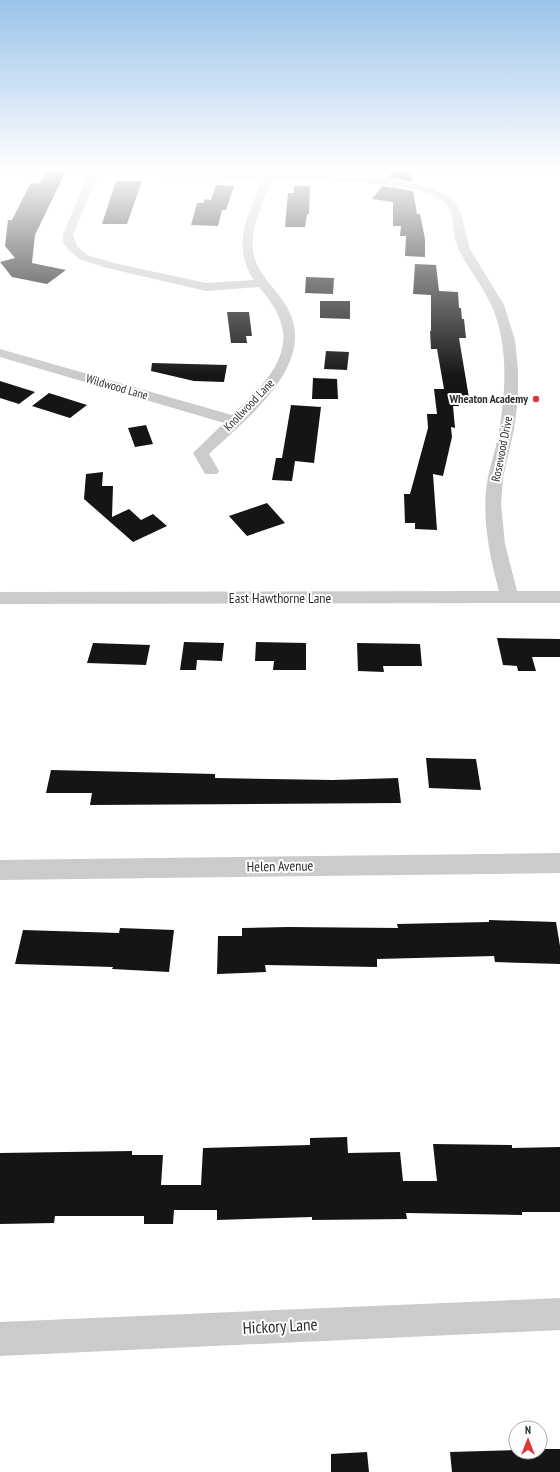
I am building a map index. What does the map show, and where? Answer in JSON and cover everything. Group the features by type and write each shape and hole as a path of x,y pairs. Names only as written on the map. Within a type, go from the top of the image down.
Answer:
{"street":[{"path":"69,240 73,248 83,257 111,266 195,286 223,287 261,283"},
{"name":"Knollwood Lane","path":"211,471 201,453 235,421 273,381 286,358 288,350 290,337 288,324 282,310 274,297 261,283 249,260 249,240"},
{"name":"Rosewood Drive","path":"462,240 464,248 501,310 508,340 512,375 511,394 508,423 496,474 493,505 497,548 510,597"},
{"name":"Wildwood Lane","path":"0,353 235,421"},
{"name":"East Hawthorne Lane","path":"0,598 560,597"},
{"name":"Helen Avenue","path":"0,870 560,863"},
{"name":"Hickory Lane","path":"0,1339 560,1314"}],"building":[{"path":"6,240 34,240 32,263 66,270 47,284 12,277 0,262 15,258 5,246"},
{"path":"406,240 425,240 425,257 405,256"},
{"path":"415,264 436,265 439,291 458,292 459,308 461,308 462,319 464,319 466,338 459,338 469,398 458,398 459,406 453,406 455,428 451,427 452,437 443,476 433,474 437,530 415,529 415,523 405,523 404,494 410,494 428,428 427,414 437,414 434,389 444,389 437,349 431,349 431,295 413,294"},
{"path":"306,277 334,278 333,294 305,293"},
{"path":"320,301 350,301 350,319 320,318"},
{"path":"227,312 249,312 252,336 246,336 247,343 231,343"},
{"path":"326,351 349,352 347,370 324,369"},
{"path":"152,363 227,365 224,382 194,381 151,371"},
{"path":"313,378 337,379 338,399 312,399"},
{"path":"0,381 35,392 19,404 0,398"},
{"path":"49,393 87,405 70,418 32,406"},
{"path":"291,405 321,407 314,463 295,461 292,481 272,480 276,458 282,458"},
{"path":"146,425 153,444 135,447 128,428"},
{"path":"103,472 102,486 113,486 112,517 129,509 141,520 153,514 167,526 133,542 84,499 86,474"},
{"path":"267,503 285,523 247,536 229,516"},
{"path":"497,638 560,639 560,657 532,657 536,671 518,671 517,666 503,665"},
{"path":"184,642 224,643 222,661 197,660 196,670 180,670"},
{"path":"256,642 306,643 306,670 273,670 274,661 255,661"},
{"path":"93,643 150,645 146,665 87,663"},
{"path":"357,643 420,644 422,666 383,666 384,672 358,671"},
{"path":"426,758 476,759 481,790 429,788"},
{"path":"51,770 215,774 215,778 333,780 398,778 401,803 90,805 92,793 46,793"},
{"path":"489,920 556,922 560,946 560,964 495,962 494,956 377,959 377,967 265,965 266,972 217,974 218,936 242,936 242,928 398,928 397,924 489,922"},
{"path":"120,928 174,930 169,972 112,969 113,967 15,964 23,930 119,933"},
{"path":"347,1137 348,1153 400,1152 403,1181 437,1181 433,1144 512,1145 512,1148 560,1147 560,1212 522,1212 522,1215 406,1213 407,1219 312,1220 312,1217 217,1220 217,1210 174,1210 173,1224 144,1224 144,1216 55,1216 54,1223 0,1224 0,1153 132,1151 132,1155 163,1155 161,1185 201,1185 203,1148 310,1145 310,1138"},
{"path":"548,1449 560,1449 560,1472 452,1472 450,1452 508,1450 508,1460 548,1460"},
{"path":"367,1452 369,1472 331,1472 331,1454"}],"place":[{"name":"Wheaton Academy","path":"536,399"}]}
